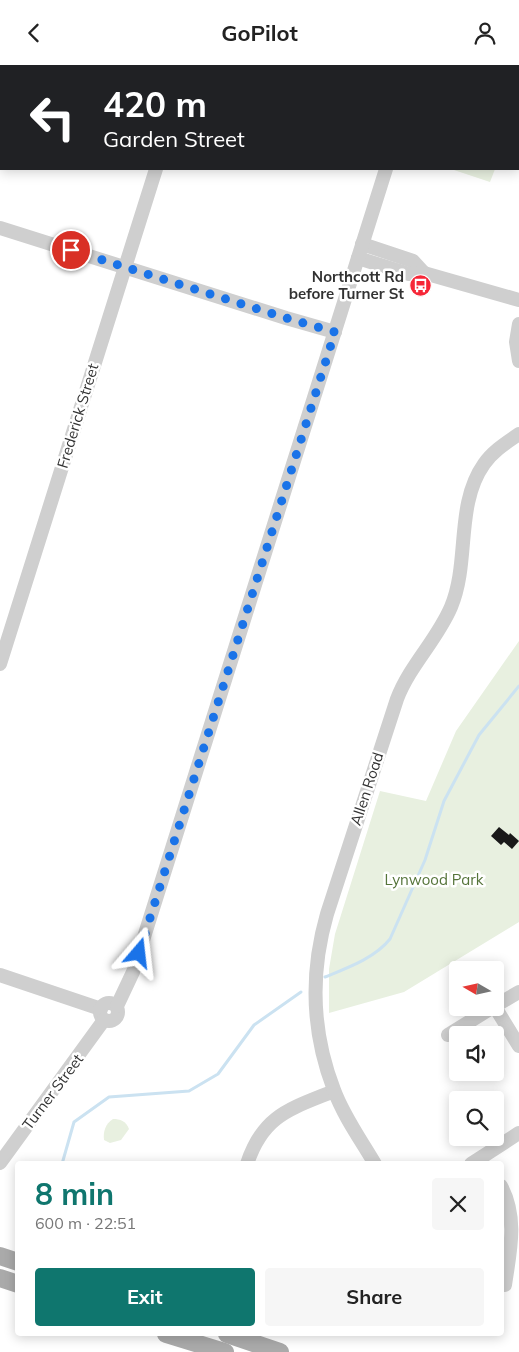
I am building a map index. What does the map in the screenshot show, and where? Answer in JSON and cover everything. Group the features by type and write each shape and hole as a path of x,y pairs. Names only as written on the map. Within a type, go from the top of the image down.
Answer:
{"main road":[{"path":"0,1256 15,1261"},
{"path":"0,1278 15,1283"},
{"path":"173,1336 225,1352"},
{"path":"232,1336 280,1352"}],"street":[{"name":"Frederick Street","path":"0,664 156,170"},
{"path":"0,975 103,1015 108,1003 117,1006 133,972 386,170"},
{"path":"0,228 335,332"},
{"path":"362,244 413,261 424,273"},
{"path":"358,259 409,274 424,273 519,300"},
{"path":"519,324 516,342 519,361"},
{"name":"Allen Road","path":"373,1161 350,1123 334,1091 320,1042 315,1004 317,958 323,926 400,691 412,667 445,620 455,596 459,581 472,487 490,457 519,435"},
{"path":"504,1001 519,992"},
{"name":"Turner Street","path":"0,1163 86,1048 103,1015"},
{"path":"448,1035 479,1016"},
{"path":"500,1016 519,1046"},
{"path":"248,1161 261,1135 275,1119 292,1108 334,1091"},
{"path":"485,1160 519,1133"},
{"path":"504,1194 509,1207 512,1225 511,1247 505,1285"}],"green space":[{"path":"454,170 495,170 490,182"},
{"name":"Lynwood Park","path":"519,641 519,922 455,961 449,961 449,965 404,992 329,1013 329,969 335,934 380,791 426,801 456,731"},
{"path":"113,1119 122,1121 129,1129 121,1140 110,1143 104,1140 104,1134 106,1126"}],"building":[{"path":"499,827 519,841 512,849 504,842 501,845 491,836"}],"waterway":[{"path":"325,977 369,957 390,939 425,860 444,801 479,735 519,686"},
{"path":"63,1161 74,1122 109,1097 189,1091 218,1074 254,1025 301,992"}],"place":[{"name":"Northcott Rd before Turner St","path":"420,286"}],"route":[{"path":"71,250 335,332 139,953"}]}
